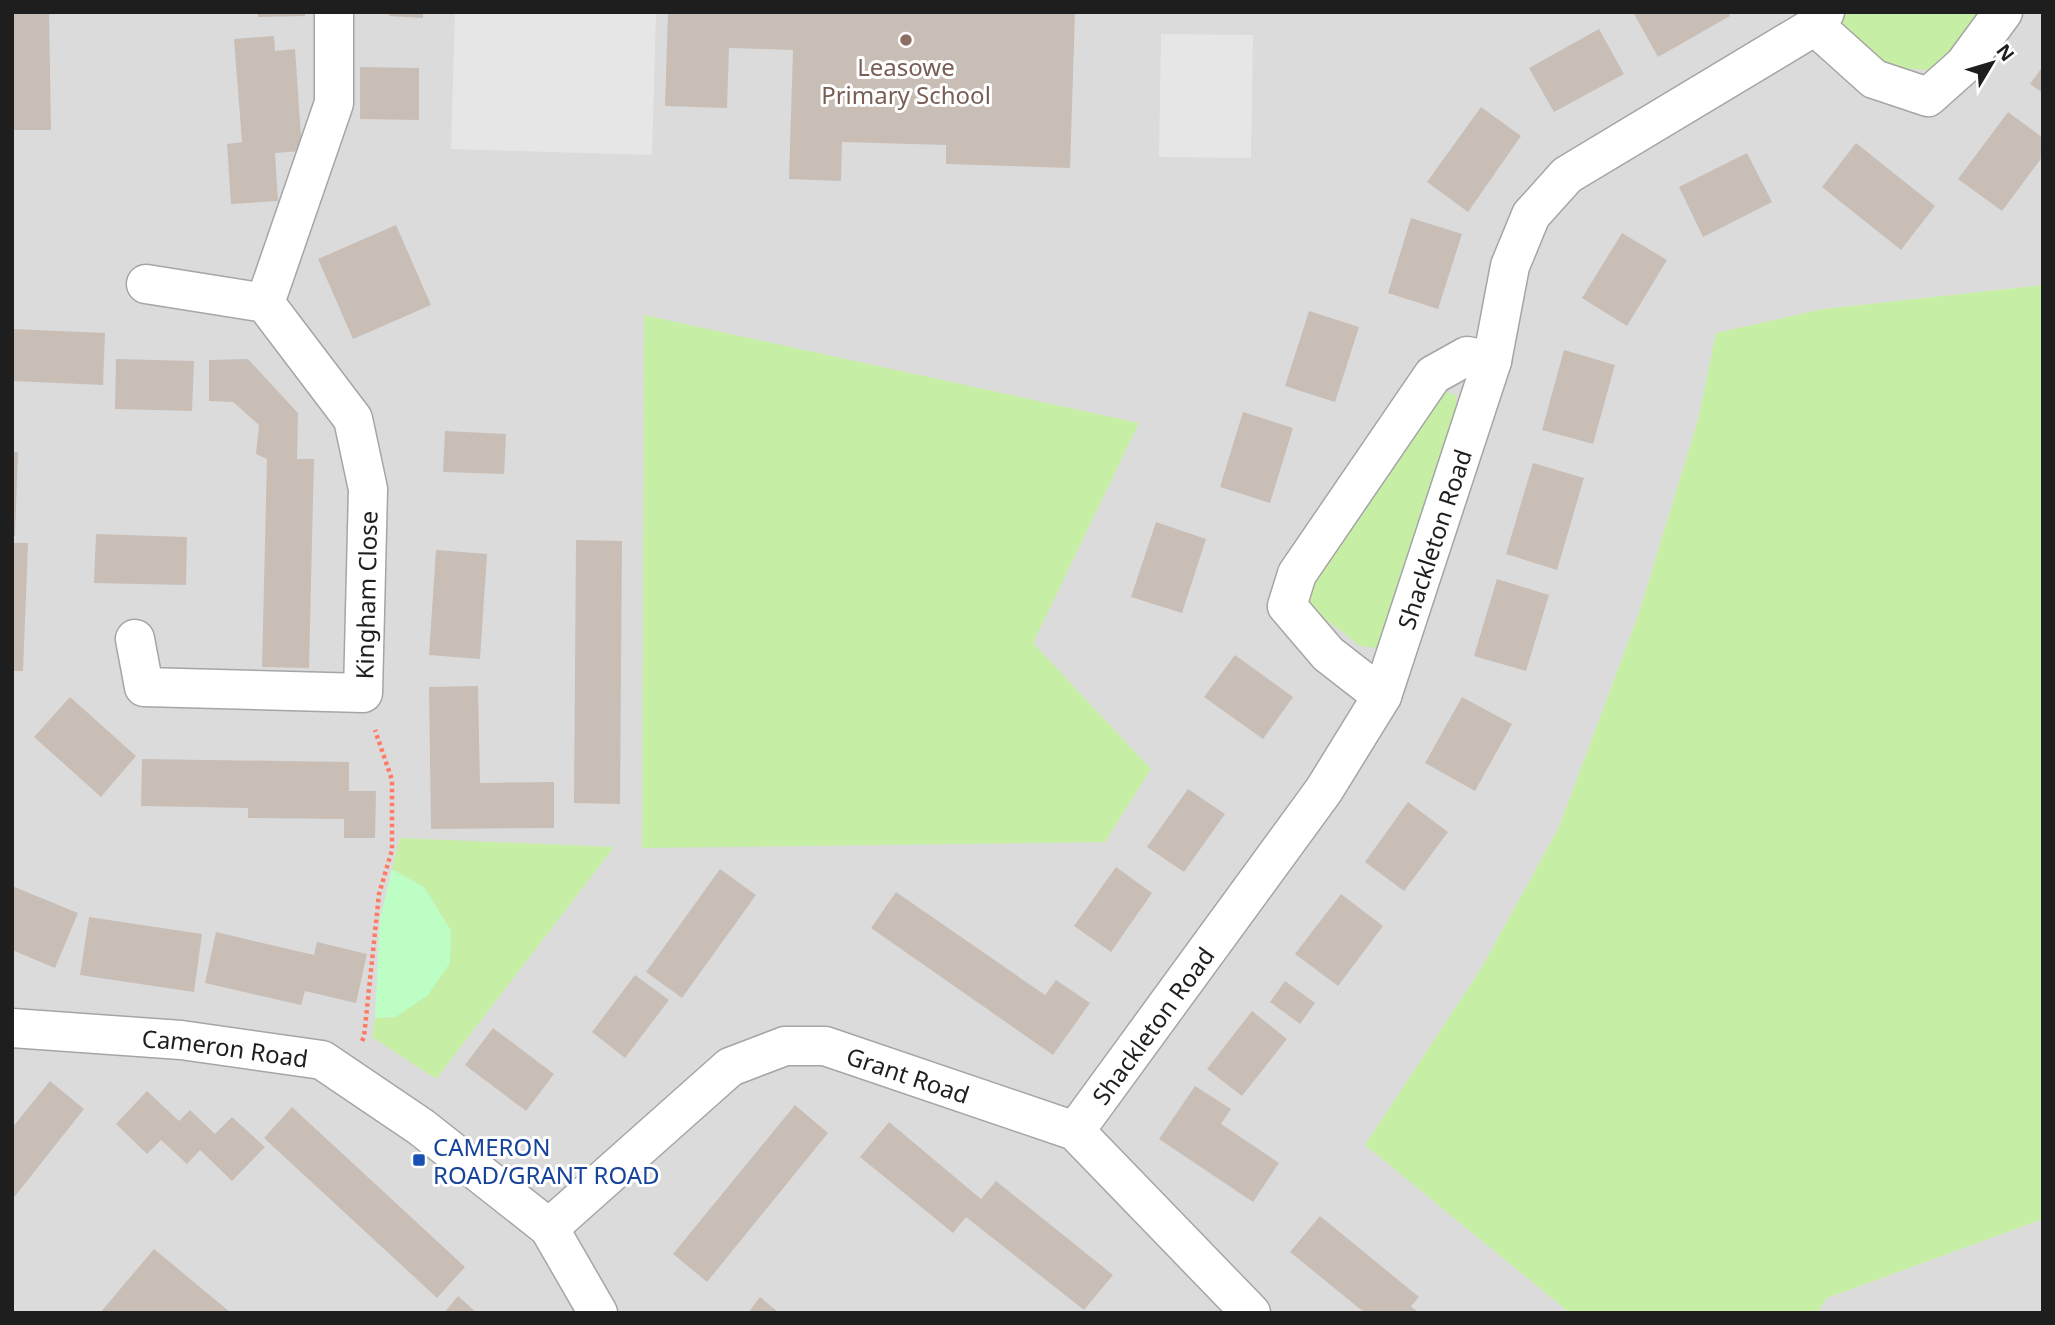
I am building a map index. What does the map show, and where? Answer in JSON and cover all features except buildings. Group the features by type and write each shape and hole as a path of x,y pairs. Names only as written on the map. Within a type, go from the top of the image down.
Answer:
{"street":[{"path":"146,284 265,303 334,103 334,12"},
{"path":"1820,19 1874,79 1928,97 1964,65 2003,12"},
{"name":"Shackleton Road","path":"1075,1131 1324,790 1382,696 1492,361 1510,266 1531,215 1567,175 1820,19"},
{"name":"Kingham Close","path":"135,639 144,687 363,693 368,489 353,419 265,303"},
{"path":"1382,696 1328,654 1287,606 1297,574 1433,375 1467,356 1492,361"},
{"name":"Cameron Road","path":"12,1029 181,1040 322,1060 421,1127 549,1228"},
{"name":"Grant Road","path":"549,1228 730,1067 785,1046 825,1046 1075,1131 1251,1313"},
{"path":"549,1228 598,1313"}],"path":[{"path":"343,1074 364,1037 379,894 391,850 392,780 363,693"}],"shaded area":[{"path":"12,12 2043,12 2043,285 1823,309 1716,334 1698,420 1639,613 1559,827 1482,967 1366,1144 1570,1313 12,1313"},
{"path":"455,12 656,12 652,155 451,149"},
{"path":"1161,34 1253,35 1251,158 1159,157"},
{"path":"2043,1219 2043,1313 1817,1313 1827,1298"}],"green space":[{"path":"1848,12 1983,12 1938,70 1886,68 1837,27"},
{"path":"2043,285 2043,1219 1827,1298 1817,1313 1570,1313 1365,1145 1482,967 1559,827 1639,613 1698,420 1716,333 1823,309"},
{"path":"644,315 1139,423 1033,643 1151,769 1105,842 642,848"},
{"path":"1439,389 1457,396 1454,418 1378,648 1360,646 1305,603 1311,581"},
{"path":"400,838 614,847 436,1079 372,1037 375,1018 396,1017 451,931 425,888 392,869"},
{"path":"392,869 425,888 451,931 450,963 428,995 396,1017 375,1018 380,919"}],"place":[{"name":"Leasowe Primary School","path":"906,40"},
{"name":"CAMERON ROAD/GRANT ROAD","path":"419,1160"}]}
